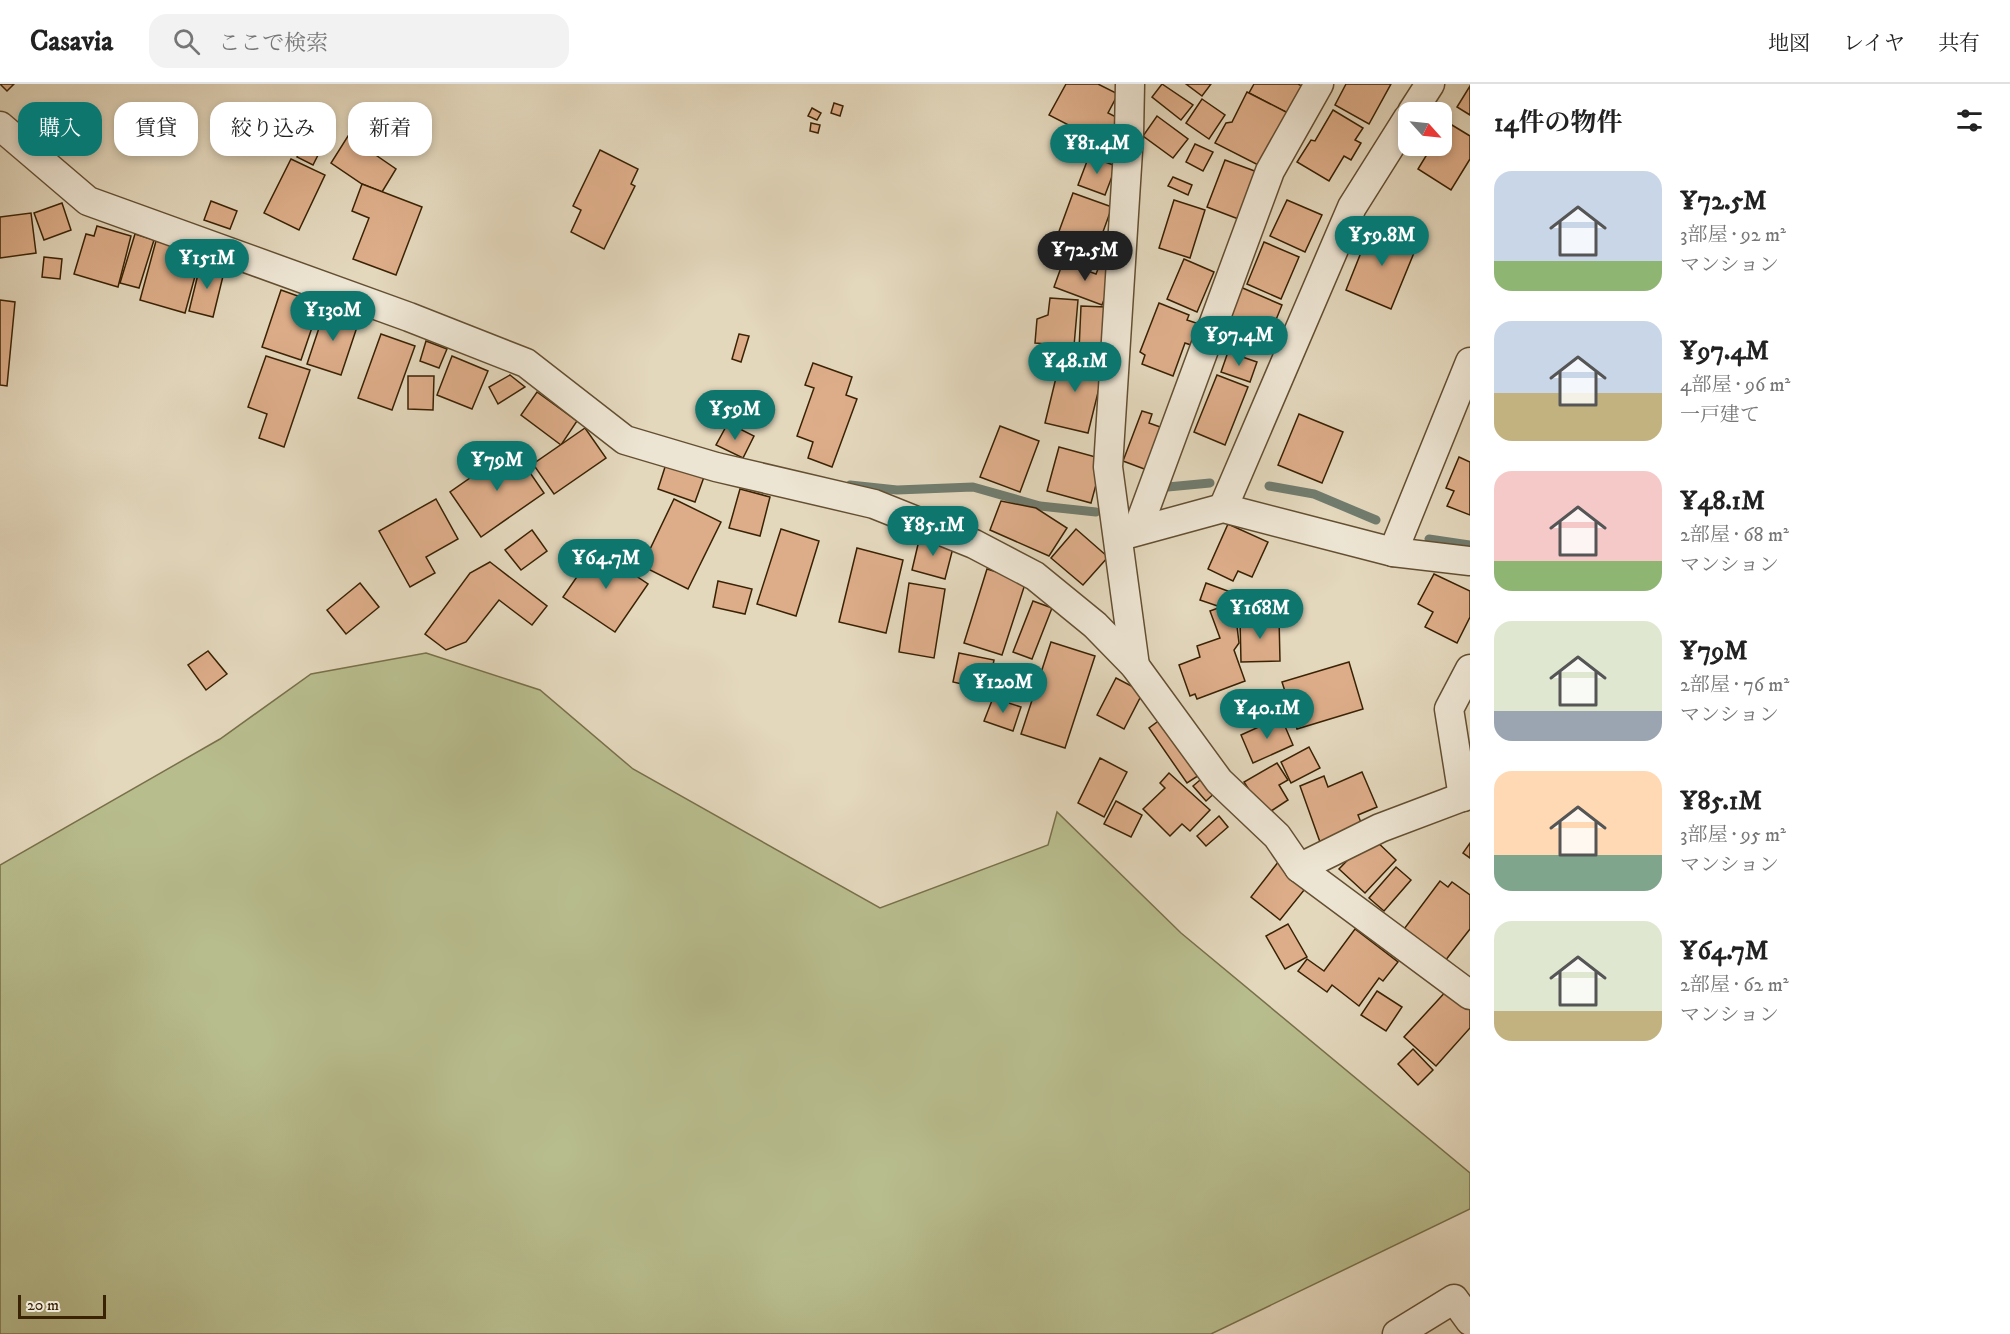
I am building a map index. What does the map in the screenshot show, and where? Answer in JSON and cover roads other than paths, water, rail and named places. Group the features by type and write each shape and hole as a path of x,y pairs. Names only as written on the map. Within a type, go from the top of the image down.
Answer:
{"street":[{"path":"1130,84 1129,135 1108,467 1127,534 1136,666"},
{"path":"1127,534 1270,171 1319,84"},
{"path":"1418,102 1430,84"},
{"path":"0,126 88,201 409,317 526,363 625,440 716,467 874,504 974,544 1035,576 1095,626 1136,666 1219,781 1277,836 1299,868 1470,995"},
{"path":"1223,508 1352,207 1398,134"},
{"path":"1393,552 1470,362"},
{"path":"1127,534 1223,508 1393,552 1470,561"},
{"path":"1299,868 1380,828 1467,796 1449,709 1470,669"},
{"path":"1396,1334 1454,1299 1470,1321"}],"waterway":[{"path":"1157,488 1210,483"},
{"path":"850,485 897,490 973,487 1040,506 1096,512"},
{"path":"1269,486 1314,494 1376,520"},
{"path":"1429,539 1470,545"}]}
